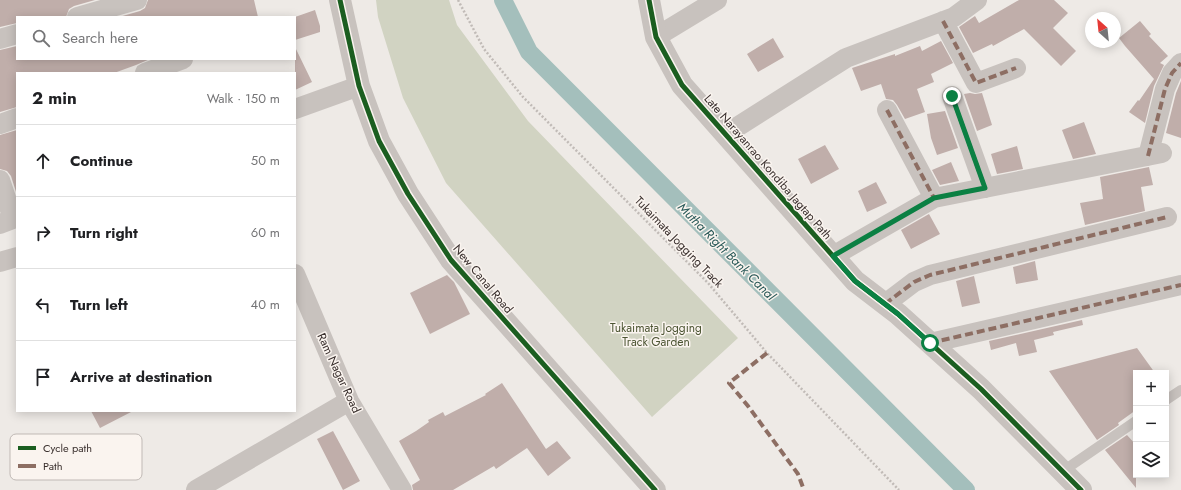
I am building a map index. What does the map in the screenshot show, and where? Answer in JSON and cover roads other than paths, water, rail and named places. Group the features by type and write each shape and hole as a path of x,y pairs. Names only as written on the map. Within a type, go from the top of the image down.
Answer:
{"street":[{"path":"81,16 137,0"},
{"name":"New Canal Road","path":"340,0 359,86 379,141 408,194 451,260 655,490"},
{"name":"Late Narayanrao Kondiba Jagtap Path","path":"648,0 656,37 682,85 855,281 885,304 981,389 1081,490"},
{"path":"656,37 717,0"},
{"path":"726,134 846,58 954,17 977,0"},
{"path":"943,21 976,83 1016,68"},
{"path":"0,39 16,34"},
{"path":"148,72 180,60"},
{"path":"833,256 934,198 1155,154 1165,89 1172,73 1181,63"},
{"path":"296,109 359,86"},
{"path":"952,96 985,188"},
{"path":"888,110 934,198"},
{"path":"0,124 16,118"},
{"path":"0,180 10,224"},
{"path":"885,304 914,282 930,275 1167,218"},
{"path":"0,262 16,257"},
{"name":"Ram Nagar Road","path":"296,276 349,401 402,490"},
{"path":"930,343 1181,285"},
{"path":"196,490 349,401"}],"lane":[{"path":"1169,398 1181,390"},
{"path":"1063,471 1133,423"}],"waterway":[{"name":"Mutha Right Bank Canal","path":"503,0 529,52 966,490"}],"park label":[{"name":"Tukaimata Jogging Track Garden","path":"656,335"}]}
